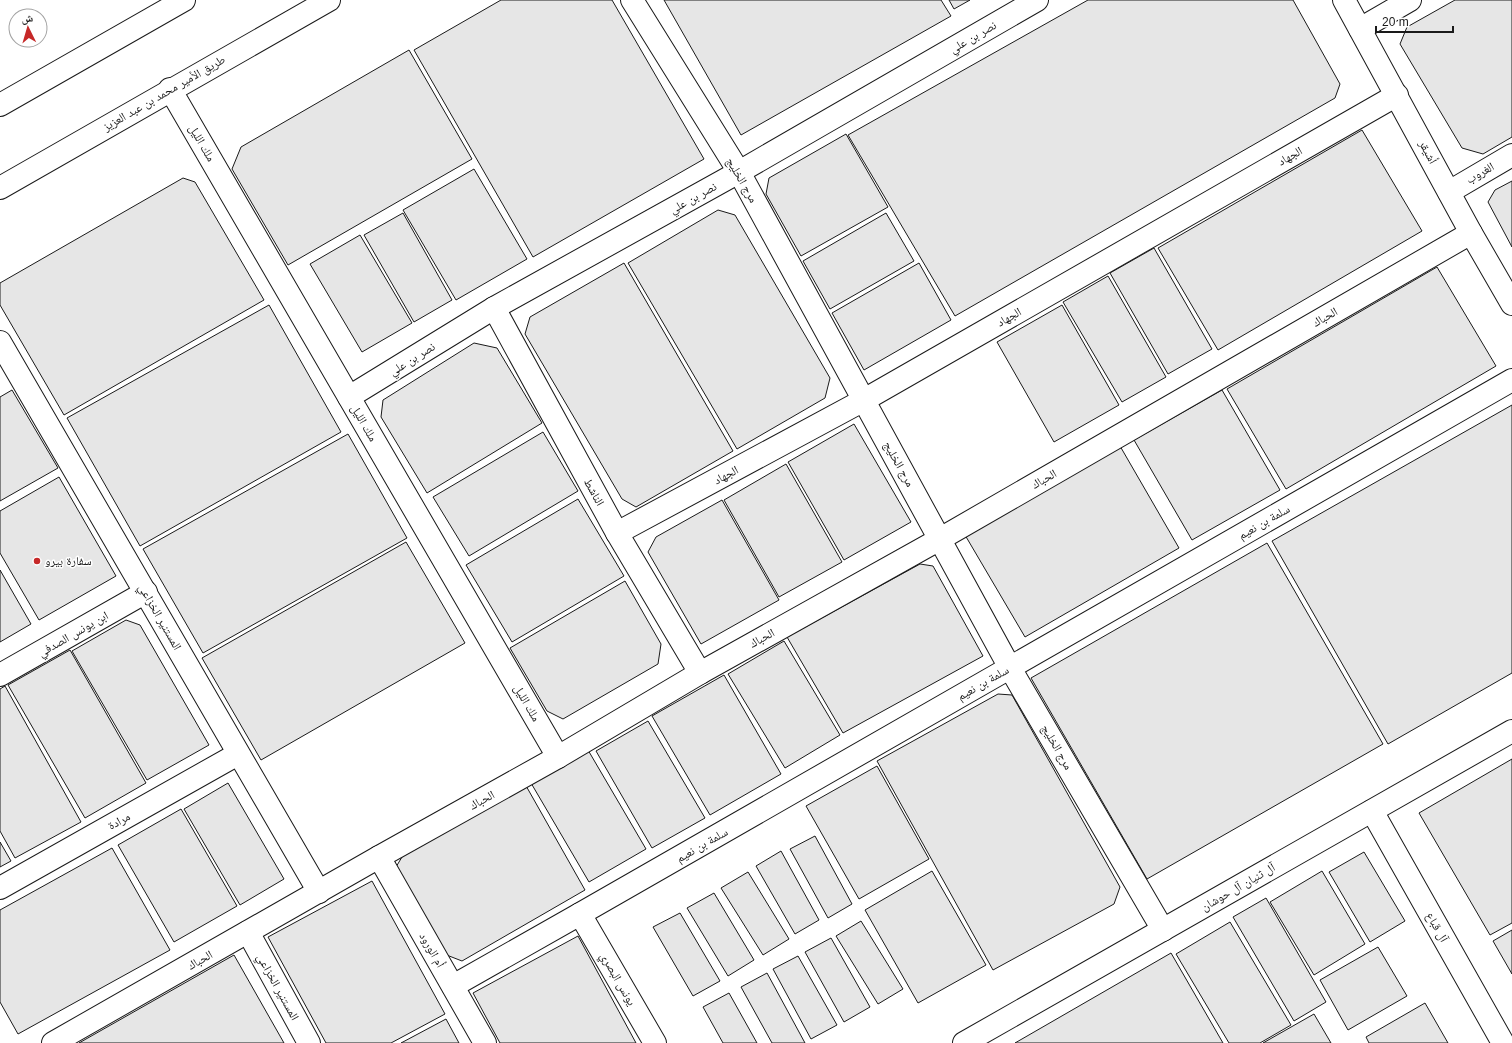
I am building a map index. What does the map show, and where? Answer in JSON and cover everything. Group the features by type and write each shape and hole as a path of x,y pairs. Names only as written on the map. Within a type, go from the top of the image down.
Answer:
{"street":[{"path":"0,105 184,0"},
{"name":"طريق الأمير محمد بن عبد العزيز","path":"0,188 170,89 329,0"},
{"name":"مرج الخليج","path":"632,0 739,172 1010,668 1163,930"},
{"name":"نصر بن علي","path":"349,397 494,308 739,172 1037,0"},
{"name":"أشيقر","path":"1344,0 1471,233 1512,304"},
{"path":"1360,29 1410,0"},
{"name":"ملك الليل","path":"170,89 558,757"},
{"name":"الجهاد","path":"617,533 864,400 1397,95"},
{"name":"الغروب","path":"1449,192 1512,155"},
{"name":"الحباك","path":"53,1043 558,757 700,673 940,539 1471,233"},
{"name":"الناشط","path":"494,308 617,533 700,673"},
{"name":"المستنير الخزاعي","path":"0,342 319,892"},
{"name":"سلمة بن نعيم","path":"453,986 1512,380"},
{"name":"ابن يونس الصدفي","path":"0,675 146,592"},
{"name":"آل ثنيان آل حوشان","path":"964,1043 1512,731"},
{"name":"مرادة","path":"0,888 238,754"},
{"name":"آل قباع","path":"1372,811 1503,1043"},
{"name":"أم الورود","path":"379,857 485,1043"},
{"name":"يونس البصري","path":"580,914 656,1043"},
{"name":"المستنير الخزاعي","path":"248,932 308,1043"}],"building":[{"path":"501,0 612,0 704,159 533,257 414,50"},
{"path":"664,0 941,0 951,16 741,135"},
{"path":"949,0 970,0 954,9"},
{"path":"1088,0 1293,0 1340,84 1335,98 955,316 848,135"},
{"path":"1455,0 1512,0 1512,137 1483,154 1462,148 1400,44 1407,27"},
{"path":"409,50 472,159 288,265 232,169 241,147"},
{"path":"1362,130 1422,231 1218,350 1158,248"},
{"path":"846,134 888,207 801,256 766,194 769,178"},
{"path":"474,169 527,259 456,300 403,210"},
{"path":"183,178 195,182 264,300 64,415 0,305 0,283"},
{"path":"1512,181 1512,247 1488,202 1495,190"},
{"path":"718,210 735,215 830,378 825,398 737,449 628,263"},
{"path":"403,213 452,300 414,322 364,235"},
{"path":"886,213 914,261 830,309 803,261"},
{"path":"360,235 412,323 362,352 310,264"},
{"path":"1154,248 1212,349 1168,374 1110,273"},
{"path":"624,263 733,451 636,507 622,499 525,334 530,317"},
{"path":"919,263 951,320 864,370 832,313"},
{"path":"1437,267 1496,366 1286,489 1227,389"},
{"path":"1108,276 1166,377 1122,402 1063,302"},
{"path":"269,305 341,432 140,546 67,418"},
{"path":"1062,305 1119,405 1054,442 997,342"},
{"path":"474,343 497,348 542,423 427,493 381,417 383,400"},
{"path":"12,390 58,468 0,501 0,397"},
{"path":"1222,390 1280,490 1192,540 1134,440"},
{"path":"1512,405 1512,673 1388,744 1272,541"},
{"path":"854,424 911,522 844,560 788,462"},
{"path":"543,432 578,491 469,556 433,497"},
{"path":"348,434 407,538 203,653 143,549"},
{"path":"1120,446 1179,548 1025,637 965,535"},
{"path":"786,464 842,562 779,597 724,500"},
{"path":"59,477 116,576 39,620 0,553 0,511"},
{"path":"578,499 624,576 512,642 466,565"},
{"path":"722,500 779,600 701,644 648,552 656,537"},
{"path":"406,542 465,643 261,760 202,658"},
{"path":"1267,543 1383,744 1147,879 1031,678"},
{"path":"920,564 933,566 983,656 843,733 787,637"},
{"path":"0,570 31,624 0,642"},
{"path":"625,581 661,644 658,664 563,719 547,711 510,648"},
{"path":"126,620 140,625 209,745 147,780 72,651"},
{"path":"784,641 840,735 785,768 728,674"},
{"path":"70,650 146,783 85,818 8,685"},
{"path":"724,675 781,774 710,815 652,716"},
{"path":"5,686 81,822 15,858 0,831 0,689"},
{"path":"998,694 1012,695 1120,887 1114,904 993,970 877,761"},
{"path":"648,721 705,818 652,848 596,751"},
{"path":"588,750 646,849 589,882 531,783"},
{"path":"1512,759 1512,923 1490,935 1419,813"},
{"path":"877,766 929,859 859,899 806,806"},
{"path":"228,783 284,879 240,905 184,809"},
{"path":"525,784 585,890 462,961 444,954 396,867 405,852"},
{"path":"181,809 237,906 174,942 118,845"},
{"path":"815,836 852,904 828,918 790,849"},
{"path":"0,842 11,861 0,867"},
{"path":"112,848 170,950 18,1034 0,1002 0,910"},
{"path":"781,851 819,920 795,934 756,866"},
{"path":"1364,852 1405,921 1370,942 1329,872"},
{"path":"932,871 986,965 918,1003 865,910"},
{"path":"1322,871 1365,944 1314,975 1270,902"},
{"path":"748,872 789,939 763,955 721,888"},
{"path":"372,881 445,1014 391,1043 326,1043 268,937"},
{"path":"714,893 754,960 728,976 687,908"},
{"path":"1266,898 1326,1002 1294,1021 1233,917"},
{"path":"680,913 720,981 693,996 653,927"},
{"path":"861,921 903,989 878,1004 836,936"},
{"path":"1230,922 1291,1025 1260,1043 1229,1043 1176,954"},
{"path":"1512,930 1512,974 1493,941"},
{"path":"578,936 636,1043 500,1043 473,993"},
{"path":"831,938 870,1007 844,1022 805,952"},
{"path":"1378,947 1407,996 1348,1030 1320,980"},
{"path":"1171,953 1223,1043 1015,1043"},
{"path":"234,955 284,1043 79,1043"},
{"path":"798,956 837,1025 811,1039 773,969"},
{"path":"767,973 805,1043 772,1043 741,987"},
{"path":"729,993 757,1043 723,1043 703,1007"},
{"path":"1425,1003 1448,1043 1369,1043 1366,1037"},
{"path":"1314,1014 1331,1043 1263,1043"},
{"path":"446,1019 459,1043 401,1043"}],"place":[{"name":"سفارة بيرو","path":"37,561"}]}
